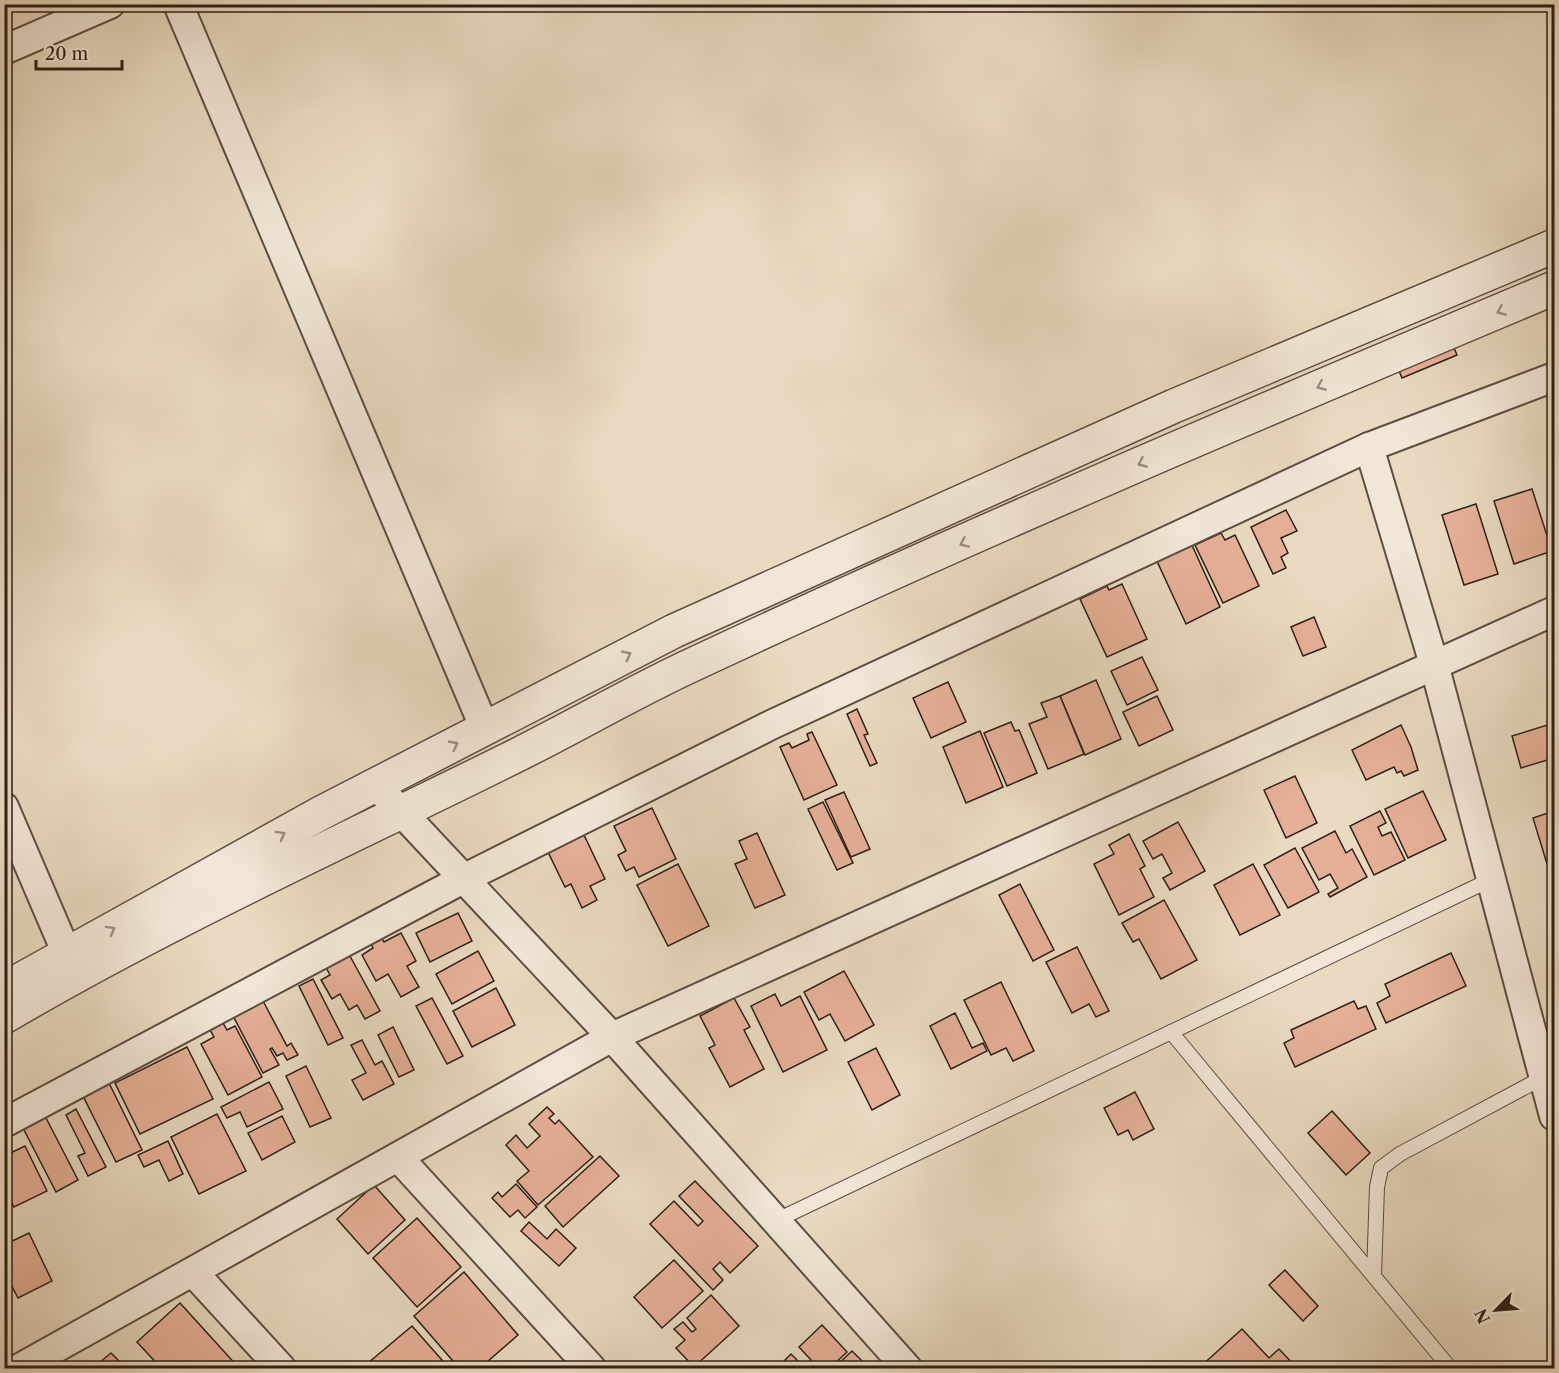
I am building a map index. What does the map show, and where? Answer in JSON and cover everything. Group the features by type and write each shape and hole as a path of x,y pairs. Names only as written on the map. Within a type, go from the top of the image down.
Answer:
{"street":[{"path":"4,50 110,4"},
{"path":"178,4 485,729"},
{"path":"4,989 376,785 674,631 1174,406 1554,246"},
{"path":"4,1017 73,976 400,811 502,763 691,665 1190,441 1554,288"},
{"path":"4,1123 463,879 773,724 1369,447 1554,377"},
{"path":"1369,447 1434,664 1554,1116"},
{"path":"20,1368 612,1037 1554,611"},
{"path":"376,785 612,1037 907,1368"},
{"path":"4,807 67,954"},
{"path":"398,1157 591,1368"},
{"path":"193,1272 281,1368"}],"lane":[{"path":"775,1221 1492,879"},
{"path":"1171,1032 1450,1368"},
{"path":"1374,1275 1377,1187 1381,1168 1400,1154 1544,1077"}],"building":[{"path":"1450,338 1457,355 1402,378 1395,361"},
{"path":"1532,489 1552,551 1514,564 1494,501"},
{"path":"1476,504 1498,574 1464,585 1442,515"},
{"path":"1286,510 1297,531 1281,538 1288,553 1281,557 1286,568 1273,574 1251,527"},
{"path":"1221,533 1225,540 1235,535 1259,586 1223,603 1195,545"},
{"path":"1191,543 1220,607 1186,624 1156,559"},
{"path":"1122,584 1147,639 1107,657 1080,599 1107,586 1109,590"},
{"path":"1314,617 1326,647 1303,656 1291,627"},
{"path":"1142,657 1158,690 1127,705 1111,671"},
{"path":"1096,680 1121,739 1085,755 1060,696"},
{"path":"948,682 966,722 931,738 913,698"},
{"path":"1060,696 1084,754 1048,769 1029,724 1047,717 1041,703"},
{"path":"1157,696 1173,730 1139,746 1123,712"},
{"path":"857,709 868,734 864,735 877,763 870,766 847,714"},
{"path":"1011,722 1015,731 1019,730 1037,773 1007,786 984,733"},
{"path":"1554,723 1554,758 1521,768 1512,736"},
{"path":"1401,725 1418,770 1404,776 1401,771 1397,773 1394,767 1366,780 1352,750"},
{"path":"980,731 1003,787 966,803 943,747"},
{"path":"812,732 837,785 804,800 780,747 789,743 792,748 809,740 807,734"},
{"path":"1295,776 1317,823 1286,838 1264,790"},
{"path":"1423,791 1446,840 1408,858 1385,809"},
{"path":"844,792 870,849 851,857 825,800"},
{"path":"823,802 853,863 837,870 808,809"},
{"path":"652,808 676,859 639,877 634,867 626,871 618,855 626,851 614,826"},
{"path":"1380,811 1386,823 1378,827 1382,836 1391,832 1405,860 1374,875 1350,826"},
{"path":"1554,811 1554,876 1551,877 1533,818"},
{"path":"1178,822 1205,871 1170,890 1163,878 1172,873 1162,854 1153,859 1143,841"},
{"path":"1335,831 1346,853 1352,849 1367,877 1330,897 1328,894 1338,888 1330,874 1319,880 1302,848"},
{"path":"757,833 785,895 755,908 735,864 747,859 739,841"},
{"path":"1129,834 1145,866 1140,869 1154,897 1119,915 1094,864 1114,854 1109,845"},
{"path":"584,835 605,879 590,886 597,900 582,908 571,884 565,887 548,852"},
{"path":"1295,848 1319,892 1288,908 1264,865"},
{"path":"678,864 709,926 668,946 637,885"},
{"path":"1253,864 1280,915 1240,935 1214,885"},
{"path":"1020,884 1054,950 1033,961 999,895"},
{"path":"1164,900 1197,960 1161,979 1139,939 1133,942 1122,923"},
{"path":"458,913 472,941 430,962 416,933"},
{"path":"379,933 384,942 401,933 416,961 407,966 419,987 401,997 388,974 376,981 362,955 373,948 369,939"},
{"path":"345,947 380,1011 365,1019 357,1005 349,1010 340,994 332,999 321,980 330,975 322,960"},
{"path":"1077,947 1109,1011 1096,1017 1089,1004 1072,1013 1046,962"},
{"path":"478,951 494,981 452,1004 436,974"},
{"path":"1451,953 1466,986 1386,1023 1377,1003 1390,996 1385,984"},
{"path":"844,971 874,1025 845,1041 830,1014 819,1020 804,992"},
{"path":"313,979 343,1038 328,1045 299,986"},
{"path":"1001,982 1034,1051 1013,1061 1006,1048 991,1055 964,1000"},
{"path":"496,988 515,1025 472,1047 453,1011"},
{"path":"775,994 781,1006 800,996 827,1050 783,1072 751,1006"},
{"path":"432,998 463,1056 447,1064 416,1006"},
{"path":"734,998 750,1027 744,1030 764,1069 730,1087 709,1048 715,1045 700,1016"},
{"path":"263,1001 287,1046 291,1043 298,1055 287,1060 283,1053 277,1056 272,1048 270,1049 279,1065 263,1073 233,1016"},
{"path":"1354,1001 1358,1009 1366,1006 1376,1029 1295,1067 1284,1043 1294,1038 1291,1030"},
{"path":"955,1013 972,1048 983,1043 987,1051 951,1069 930,1026"},
{"path":"219,1016 227,1030 235,1026 262,1077 228,1095 201,1044 214,1037 206,1023"},
{"path":"393,1027 414,1070 399,1077 378,1035"},
{"path":"362,1040 375,1065 382,1061 394,1084 363,1100 352,1080 366,1073 351,1045"},
{"path":"187,1047 213,1099 140,1134 115,1083"},
{"path":"876,1048 900,1095 872,1110 848,1062"},
{"path":"306,1066 331,1118 310,1127 286,1076"},
{"path":"106,1077 142,1150 116,1162 80,1090"},
{"path":"269,1082 283,1109 247,1127 240,1112 227,1118 221,1107"},
{"path":"1135,1092 1154,1129 1133,1140 1128,1130 1118,1135 1104,1108"},
{"path":"547,1107 554,1114 549,1118 555,1124 559,1120 593,1157 538,1205 517,1181 529,1171 506,1145 516,1135 527,1148 540,1136 529,1124"},
{"path":"76,1109 106,1167 88,1176 78,1156 85,1153 66,1115"},
{"path":"1332,1111 1370,1153 1346,1175 1308,1133"},
{"path":"217,1114 246,1171 199,1194 171,1137"},
{"path":"45,1116 78,1180 56,1192 23,1128"},
{"path":"282,1116 295,1142 262,1160 248,1133"},
{"path":"168,1141 183,1174 169,1181 159,1160 144,1167 138,1155"},
{"path":"25,1146 47,1191 14,1207 4,1187 4,1156"},
{"path":"600,1156 619,1176 563,1227 545,1206"},
{"path":"695,1181 758,1246 730,1273 720,1262 713,1269 723,1280 713,1290 650,1224 674,1201 698,1226 703,1221 679,1196"},
{"path":"516,1184 537,1207 525,1218 518,1210 510,1217 492,1198 498,1192 502,1197"},
{"path":"374,1185 405,1220 368,1254 337,1219"},
{"path":"417,1218 461,1267 417,1307 373,1258"},
{"path":"529,1222 547,1239 556,1229 576,1248 559,1266 521,1231"},
{"path":"29,1233 52,1281 18,1298 4,1271 4,1245"},
{"path":"674,1260 703,1291 662,1328 634,1297"},
{"path":"1285,1270 1318,1306 1303,1321 1269,1285"},
{"path":"464,1272 518,1335 480,1368 459,1368 414,1316"},
{"path":"711,1295 739,1326 694,1367 676,1348 685,1340 674,1329 683,1322 692,1332 696,1329 687,1318"},
{"path":"180,1303 239,1368 161,1368 137,1342"},
{"path":"822,1325 847,1352 830,1368 788,1368 782,1363 791,1354 804,1367 811,1360 799,1347"},
{"path":"412,1326 449,1368 373,1368 368,1363"},
{"path":"1242,1329 1269,1358 1279,1349 1297,1368 1199,1368"},
{"path":"852,1351 869,1368 834,1368"},
{"path":"111,1353 126,1368 93,1368"}]}
